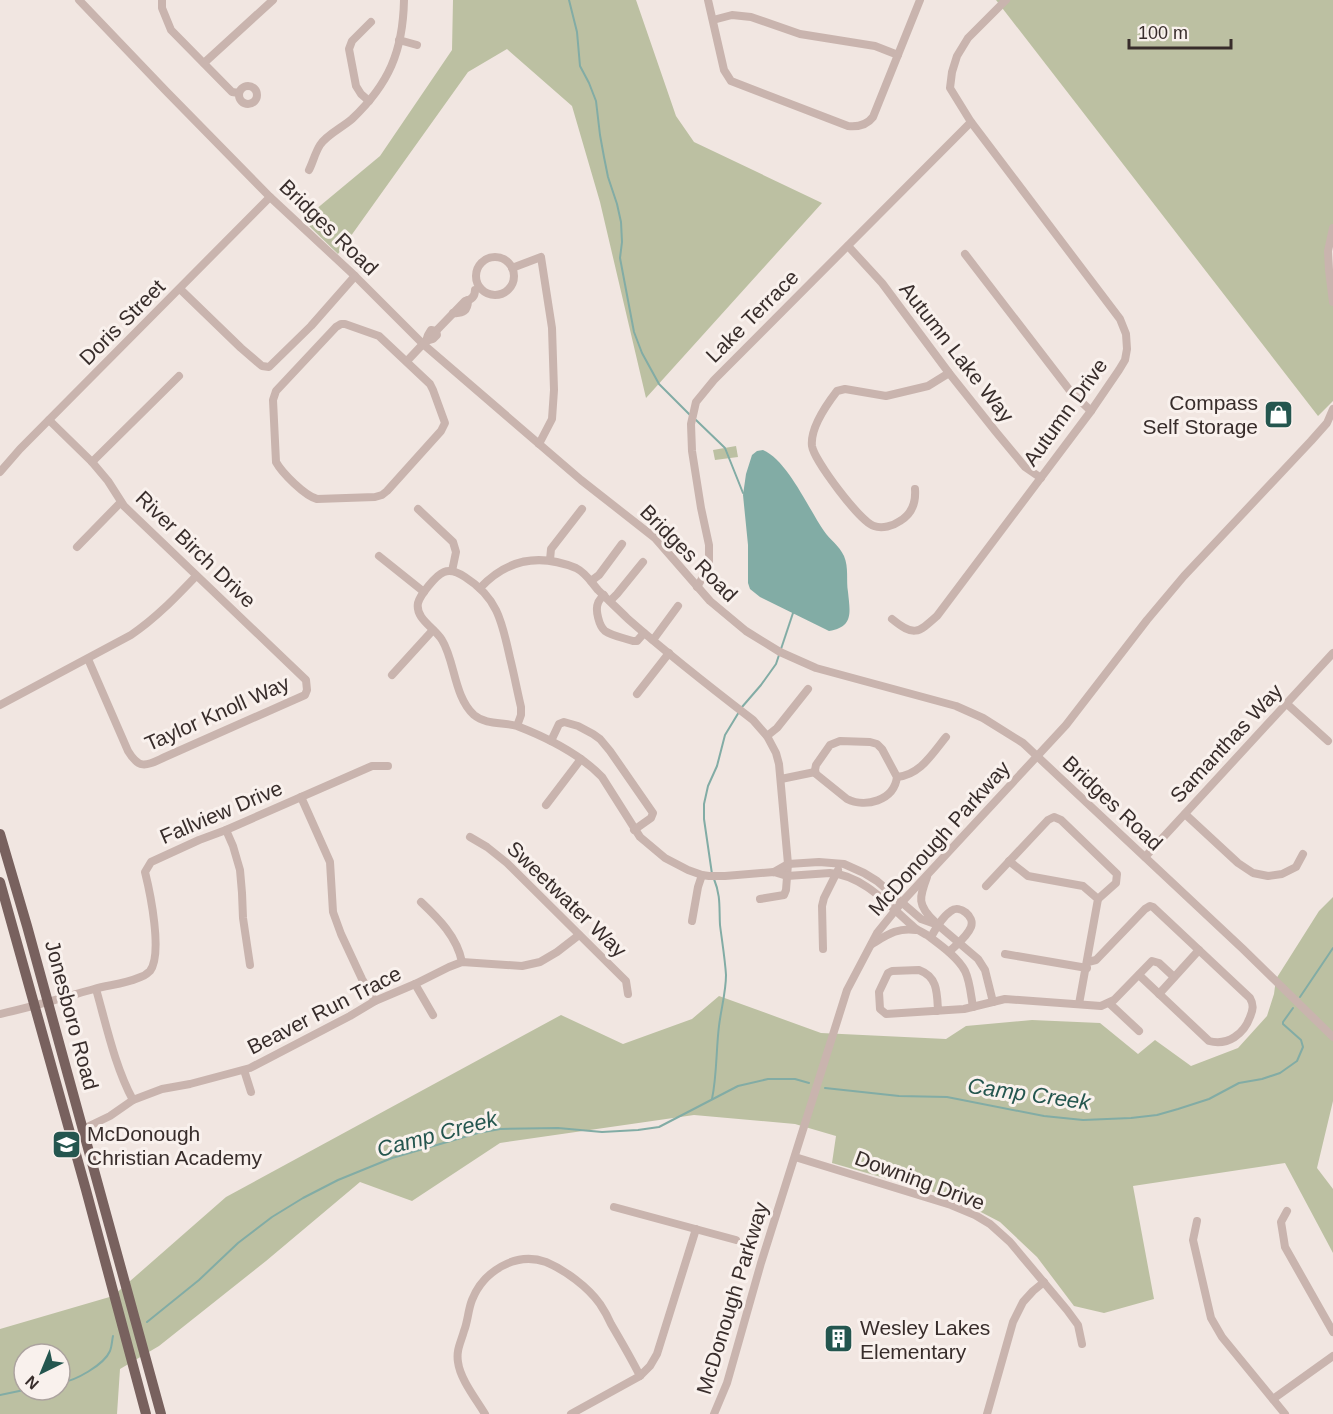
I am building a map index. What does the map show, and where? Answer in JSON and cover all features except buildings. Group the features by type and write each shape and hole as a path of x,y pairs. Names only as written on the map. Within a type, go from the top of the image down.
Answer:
{"main road":[{"name":"Jonesboro Road","path":"0,834 161,1414"},
{"name":"Jonesboro Road","path":"0,882 146,1414"}],"street":[{"name":"Bridges Road","path":"79,0 270,197 425,342 539,444 655,538 710,601 746,631 780,652 816,668 956,706 983,718 1023,743 1146,857 1333,1037"},
{"path":"162,0 162,8 171,30 232,92 239,93"},
{"path":"204,63 273,0"},
{"path":"309,171 323,141 350,121 386,79 395,60 404,0"},
{"path":"708,0 724,70 731,81 848,126 866,124 873,117 920,0"},
{"name":"Autumn Drive","path":"892,619 905,629 914,631 923,628 937,616 1041,478 1125,360 1126,334 1120,318 971,123 950,88 951,72 968,38 1006,0"},
{"path":"713,20 732,15 751,17 800,34 875,46 898,55"},
{"path":"369,101 356,86 349,49 352,40 371,22"},
{"path":"399,40 417,45"},
{"name":"Lake Terrace","path":"697,587 709,567 709,545 692,452 691,424 696,402 714,380 971,123"},
{"name":"Doris Street","path":"0,472 20,449 270,197"},
{"path":"1333,228 1328,251 1333,302"},
{"name":"Autumn Lake Way","path":"848,246 882,283 949,373 1025,466 1041,478"},
{"path":"965,254 1071,392 1090,411"},
{"path":"407,361 425,342 433,339 436,330 466,300 466,296 471,291 477,289 489,294 501,294 506,291 513,282 512,268 499,257 486,259 481,263 476,275 477,289"},
{"path":"512,268 541,257 552,328 554,390 552,420 539,444"},
{"path":"180,289 246,353 262,366 269,367 311,326 355,276"},
{"path":"341,324 377,334 407,361 433,390 445,421 441,431 382,495 317,499 310,497 276,462 273,404 275,393 341,324"},
{"path":"915,489 916,498 907,517 896,524 884,527 872,526 864,521 852,507 820,464 812,446 813,434 820,417 837,391 845,389 886,396 928,386 949,373"},
{"path":"92,462 180,376"},
{"name":"McDonough Parkway","path":"714,1414 727,1383 761,1263 848,990 871,945 894,910 1066,725 1184,576 1311,441 1326,423 1333,409"},
{"name":"River Birch Drive","path":"50,420 92,462 124,506 299,673"},
{"path":"77,547 121,502"},
{"path":"418,509 453,542 456,552 452,571"},
{"path":"550,560 551,549 582,509"},
{"path":"591,581 599,575 622,544"},
{"path":"380,556 424,592"},
{"path":"480,588 491,577 519,562 550,560 576,568 584,573 644,633 753,720 767,736 776,753 781,779 788,864 784,895 760,899"},
{"path":"643,562 617,594 598,603 597,609 599,621 604,630 609,633 633,641 639,639 644,633"},
{"path":"517,726 521,715 520,707 503,624 494,606 480,588 461,574 452,571 442,573 424,592 418,604 418,612 443,641 462,696 470,711 477,717 485,721 517,726 568,750 581,759 602,777 634,830 644,841 665,858 680,866 702,875 725,876 774,872 787,876 837,873 850,877 918,930 931,937 959,962 965,971 973,1007"},
{"path":"0,705 88,659 148,623 196,576"},
{"path":"653,640 678,606"},
{"path":"392,675 434,630"},
{"path":"637,694 669,653"},
{"name":"Samanthas Way","path":"1146,857 1333,653"},
{"name":"Taylor Knoll Way","path":"88,659 126,749 133,760 142,765 147,765 305,695 306,681 299,673"},
{"path":"767,736 777,728 808,689"},
{"path":"1287,704 1328,741"},
{"path":"550,741 557,727 564,722 586,730 604,744 653,813 651,818 634,830"},
{"path":"897,777 907,776 919,768 946,737"},
{"path":"840,741 870,742 882,749 897,777 896,783 885,796 875,802 864,804 847,799 815,772 816,765 832,744 840,741"},
{"path":"546,805 581,759"},
{"name":"Fallview Drive","path":"0,1014 35,1007 141,978 150,970 156,947 145,872 151,862 372,766 388,766"},
{"path":"781,779 815,772"},
{"path":"301,797 330,862 333,912 362,979 375,1001"},
{"path":"1185,814 1238,864 1253,873 1268,876 1282,874 1296,867 1303,854"},
{"path":"986,886 1049,819 1054,817 1059,819 1114,870 1117,874 1116,883 1098,899 1079,1004"},
{"path":"226,830 240,870 243,918 250,965"},
{"name":"Sweetwater Way","path":"470,837 487,846 507,863 626,981 628,994"},
{"path":"1010,861 1028,876 1083,886 1098,899"},
{"path":"774,872 788,864 819,862 849,865 870,877 921,919 938,925"},
{"path":"823,949 822,906 840,863"},
{"path":"928,873 921,894 921,903 928,916 981,963 993,1002"},
{"path":"692,921 702,875"},
{"path":"421,902 452,938 459,949 462,962"},
{"path":"1005,954 1087,965 1098,959 1145,909 1151,906 1251,1000 1252,1010 1247,1024 1236,1036 1211,1042 1139,975"},
{"path":"931,937 938,925 954,909 963,910 971,920 971,926 949,952"},
{"path":"871,945 898,930 908,928 918,930"},
{"name":"Beaver Run Trace","path":"83,1129 110,1116 133,1100 162,1089 250,1068 375,1001 449,967 462,962 522,966 540,962 579,935"},
{"path":"1159,994 1199,951"},
{"path":"938,1011 936,984 923,971 892,971 886,976 878,995 879,1008 883,1014 938,1011 964,1009 1009,999 1101,1006 1117,998 1150,962 1159,963 1174,977"},
{"path":"415,984 434,1015"},
{"path":"96,989 126,1088 133,1100"},
{"path":"1109,1003 1138,1031"},
{"path":"244,1070 251,1092"},
{"name":"Downing Drive","path":"795,1157 951,1205 990,1224 1010,1242 1067,1310 1078,1325 1082,1344"},
{"path":"614,1206 736,1240"},
{"path":"1287,1211 1281,1222 1286,1247 1333,1332"},
{"path":"1197,1221 1193,1240 1211,1318 1222,1337 1285,1414"},
{"path":"574,1414 640,1376 650,1366 657,1354 696,1229"},
{"path":"485,1414 460,1371 457,1359 458,1347 470,1304 479,1286 494,1270 516,1260 546,1263 572,1278 590,1293 600,1304 640,1376"},
{"path":"987,1414 1013,1322 1023,1302 1044,1282"},
{"path":"1274,1399 1333,1356"}],"green space":[{"path":"453,0 636,0 676,116 694,142 822,203 646,398 600,202 572,106 507,49 468,72 338,254 303,220 380,156 452,50"},
{"path":"996,0 1333,0 1333,243 1327,252 1333,290 1333,401 1318,416"},
{"path":"736,446 738,457 715,460 713,450"},
{"path":"1333,897 1333,1101 1317,1168 1333,1189 1333,1253 1285,1163 1133,1186 1154,1299 1104,1313 1074,1306 1037,1257 1000,1222 954,1198 832,1163 836,1136 795,1124 694,1115 500,1143 412,1201 360,1182 159,1346 120,1369 117,1414 0,1414 0,1329 113,1296 226,1197 561,1015 623,1044 692,1019 719,996 821,1033 946,1039 966,1026 1032,1020 1100,1023 1138,1054 1155,1040 1191,1066 1238,1048 1267,1016 1276,979 1319,911"}],"water":[{"path":"763,450 781,464 789,474 824,531 840,549 846,560 849,618 843,626 837,629 829,631 760,597 750,589 743,495 752,455"}],"waterway":[{"path":"569,0 577,32 580,66 596,101 608,177 621,222 620,258 634,332 642,353 659,384 691,416"},
{"path":"696,420 725,448 743,493"},
{"path":"781,649 793,613"},
{"path":"712,874 704,819 704,804 708,786 717,766 725,735 742,707 776,664 779,655"},
{"path":"712,1099 726,975 719,897 714,879"},
{"name":"Camp Creek","path":"1300,997 1333,948"},
{"name":"Camp Creek","path":"825,1088 899,1096 947,1097 1044,1116 1083,1120 1157,1115 1209,1099 1239,1083 1280,1073 1297,1061 1303,1047 1301,1040 1283,1024 1293,1008"},
{"name":"Camp Creek","path":"147,1322 199,1280 238,1243 272,1217 338,1180 392,1158 478,1133 500,1129 558,1128 602,1132 659,1127 738,1086 768,1079 795,1079 809,1083"},
{"name":"Camp Creek","path":"72,1380 102,1362 110,1351 113,1336"},
{"name":"Camp Creek","path":"0,1395 12,1392"}],"place":[{"name":"Compass Self Storage","path":"1279,414"},
{"name":"McDonough Christian Academy","path":"66,1145"},
{"name":"Wesley Lakes Elementary","path":"839,1339"}]}
